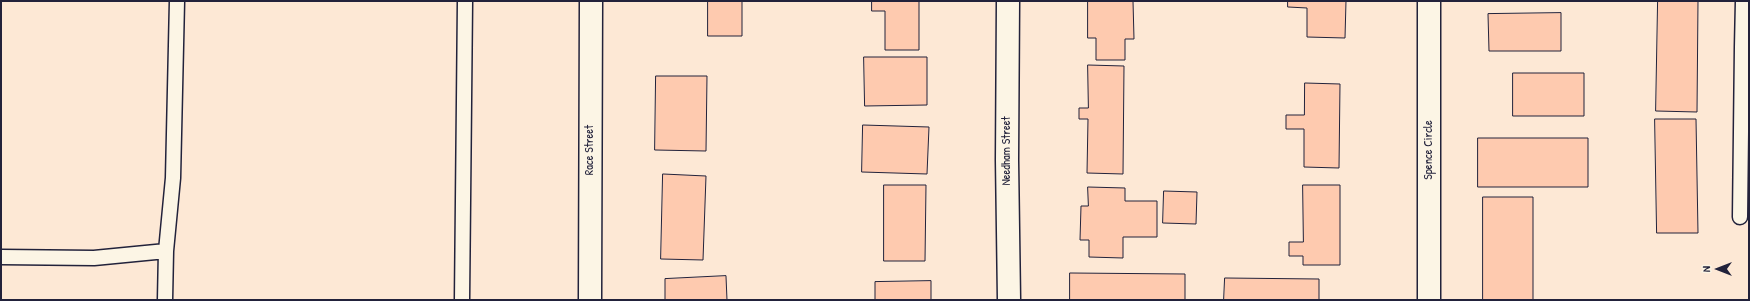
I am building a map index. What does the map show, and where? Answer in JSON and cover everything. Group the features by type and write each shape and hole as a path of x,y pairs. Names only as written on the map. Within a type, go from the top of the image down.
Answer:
{"street":[{"name":"Race Street","path":"590,300 591,1"},
{"name":"Needham Street","path":"1008,1 1007,160 1009,300"},
{"name":"Spence Circle","path":"1430,1 1430,300"}],"lane":[{"path":"165,300 166,251 173,178 177,1"},
{"path":"462,300 464,1"},
{"path":"1740,217 1745,159 1746,47 1743,1"},
{"path":"1,257 94,258 166,251"}],"building":[{"path":"708,1 742,1 742,36 708,36"},
{"path":"872,1 919,1 919,50 885,50 885,11 872,11"},
{"path":"1088,1 1133,1 1134,39 1125,39 1125,60 1096,60 1096,38 1088,38"},
{"path":"1288,1 1346,1 1345,38 1307,37 1307,8 1288,7"},
{"path":"1658,1 1698,1 1697,112 1656,111"},
{"path":"1561,13 1561,51 1489,51 1488,14"},
{"path":"864,57 927,57 927,105 865,106"},
{"path":"1088,65 1124,66 1123,174 1087,173 1088,119 1079,119 1079,108 1088,108"},
{"path":"1513,73 1584,73 1584,116 1513,116"},
{"path":"656,76 707,76 706,151 655,150"},
{"path":"1305,83 1340,84 1339,168 1304,167 1304,129 1286,129 1286,115 1304,115"},
{"path":"1655,119 1696,119 1698,233 1657,233"},
{"path":"863,125 929,127 927,174 862,172"},
{"path":"1478,138 1588,138 1588,187 1478,187"},
{"path":"663,174 706,176 703,260 661,259"},
{"path":"884,185 926,185 925,261 884,261"},
{"path":"1303,185 1340,185 1340,265 1303,265 1303,256 1289,256 1289,242 1303,242"},
{"path":"1088,187 1125,188 1125,201 1157,201 1157,237 1123,237 1123,258 1089,257 1089,240 1080,240 1081,206 1088,206"},
{"path":"1164,191 1197,192 1196,224 1163,223"},
{"path":"1483,197 1533,197 1533,300 1483,300"},
{"path":"1070,273 1185,274 1185,300 1070,300"},
{"path":"726,276 727,300 665,300 665,279"},
{"path":"1225,278 1319,279 1319,300 1224,300"},
{"path":"931,281 931,300 875,300 875,282"}]}
